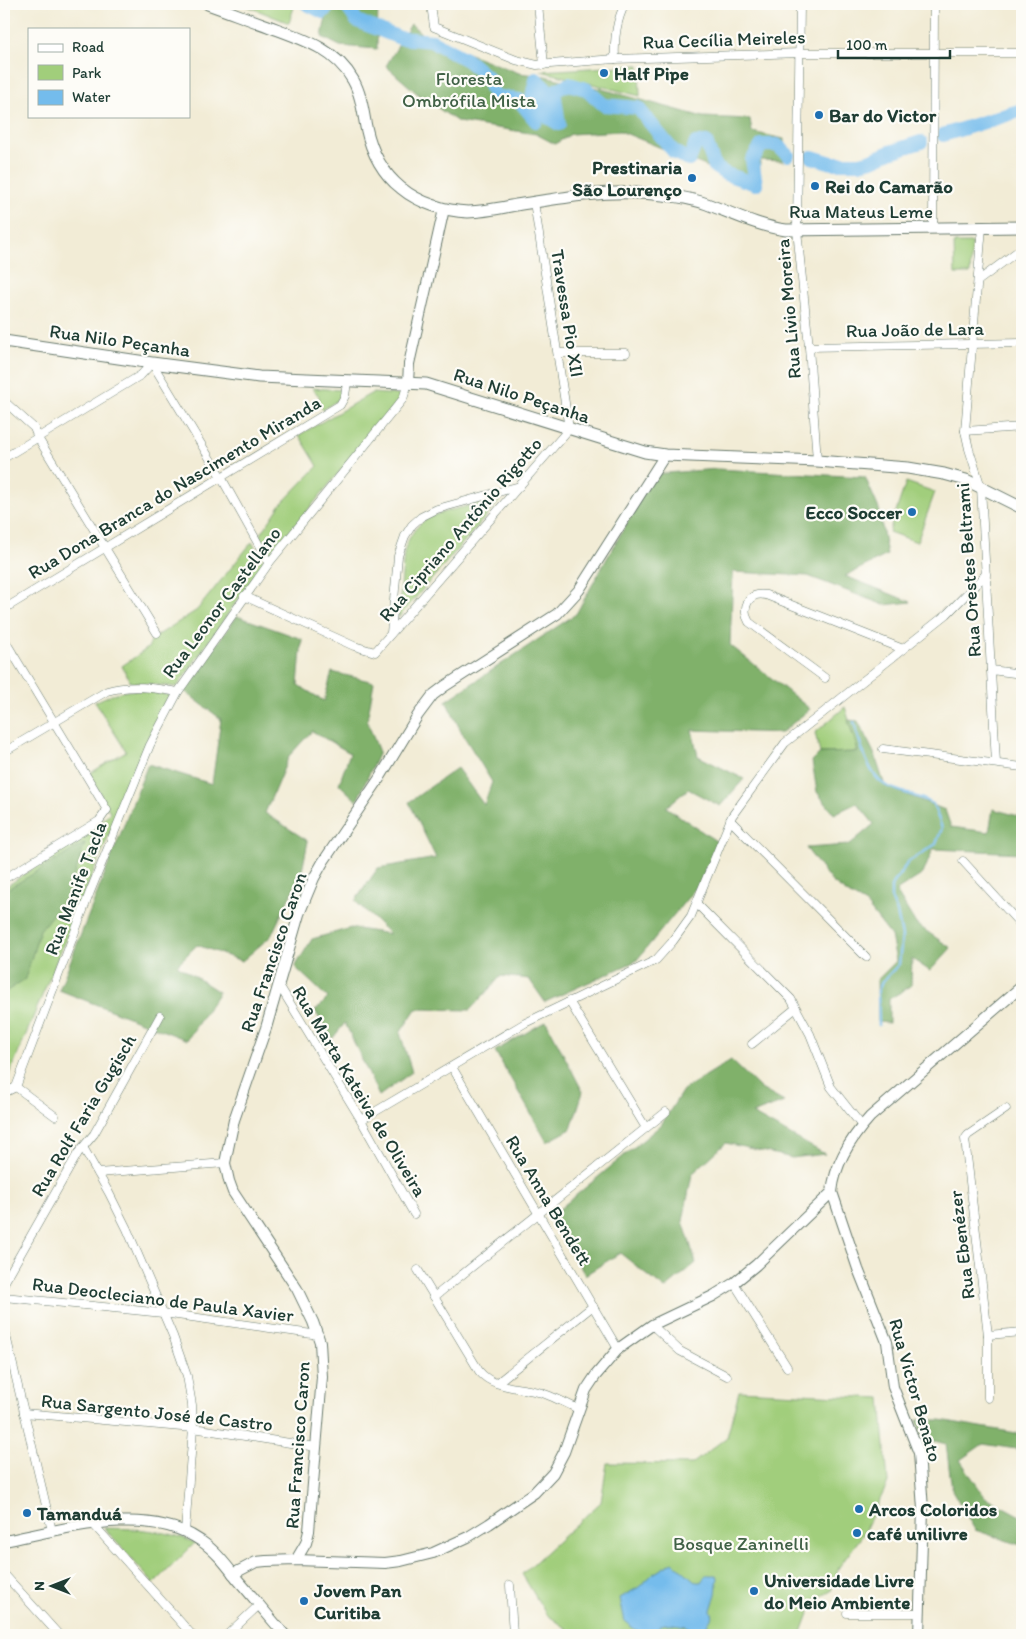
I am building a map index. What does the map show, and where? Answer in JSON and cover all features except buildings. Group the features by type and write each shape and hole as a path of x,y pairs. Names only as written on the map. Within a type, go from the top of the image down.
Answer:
{"main road":[{"name":"Rua Mateus Leme","path":"208,4 300,38 336,58 357,89 370,141 383,169 401,189 413,197 444,209 475,212 609,192 659,194 706,204 762,226 797,230 1022,226"},
{"name":"Rua Nilo Peçanha","path":"4,341 260,377 431,385 637,450 665,455 891,466 961,478 1022,508"}],"street":[{"name":"Rua Cecília Meireles","path":"431,4 434,27 522,62 544,65 615,59 799,53 1022,53"},
{"path":"538,4 544,65"},
{"path":"615,59 616,29 625,4"},
{"name":"Rua Lívio Moreira","path":"800,4 797,230 809,347 817,461"},
{"path":"933,228 934,4"},
{"name":"Travessa Pio XII","path":"534,202 570,428"},
{"path":"408,383 409,364 444,209"},
{"name":"Rua Orestes Beltrami","path":"982,227 965,431 981,487 996,763"},
{"path":"978,281 1022,248"},
{"name":"Rua João de Lara","path":"809,347 1022,343"},
{"path":"558,353 626,353"},
{"path":"4,458 141,375 152,363 269,563"},
{"name":"Rua Dona Branca do Nascimento Miranda","path":"4,609 340,405 345,396 347,382"},
{"name":"Rua Leonor Castellano","path":"4,752 98,695 117,688 143,686 178,692 269,563 404,399 408,383"},
{"path":"5,402 34,428 38,438 157,633"},
{"path":"965,431 1022,427"},
{"name":"Rua Cipriano Antônio Rigotto","path":"244,596 354,646 375,652 570,428"},
{"name":"Rua Francisco Caron","path":"296,1560 308,1537 322,1351 319,1335 306,1306 289,1276 233,1192 225,1163 234,1120 279,985 300,914 314,878 330,849 379,779 425,705 444,686 565,607 579,590 665,455"},
{"path":"391,633 398,556 405,536 412,525 421,517 437,509 520,486"},
{"path":"361,1120 525,1023 656,960 682,929 697,904 730,820 785,743 947,614 986,574"},
{"path":"825,678 749,622 745,610 746,603 750,598 760,593 766,594 903,649"},
{"path":"4,639 107,810 99,821 4,879"},
{"path":"991,670 1022,674"},
{"name":"Rua Manife Tacla","path":"16,1087 96,876 146,754 156,730 178,692"},
{"path":"883,749 1022,767"},
{"path":"730,820 866,957"},
{"path":"964,861 1022,926"},
{"path":"697,904 784,991 810,1034 830,1087 862,1126"},
{"name":"Rua Marta Kateiva de Oliveira","path":"279,985 361,1120 414,1214"},
{"path":"233,1574 256,1562 296,1560 368,1563 401,1561 433,1552 468,1537 515,1507 547,1481 553,1473 564,1452 578,1409 590,1382 618,1349 652,1325 708,1299 734,1283 756,1265 832,1192 835,1177 846,1149 862,1126 893,1096 1022,986"},
{"path":"569,1002 646,1128"},
{"path":"752,1044 796,1008"},
{"name":"Rua Rolf Faria Gugisch","path":"4,1283 78,1153 94,1134 160,1016"},
{"name":"Rua Anna Bendett","path":"452,1067 618,1349"},
{"path":"4,1093 16,1087 55,1116"},
{"name":"Rua Ebenézer","path":"988,1398 988,1335 965,1139 1006,1109"},
{"path":"434,1297 666,1112"},
{"path":"83,1147 127,1230 178,1348 187,1376 192,1405 193,1428 185,1532"},
{"path":"98,1173 225,1163"},
{"name":"Rua Victor Benato","path":"832,1192 858,1269 887,1342 893,1387 919,1453 923,1509 919,1635"},
{"path":"418,1270 482,1375 497,1383 541,1392 578,1409"},
{"path":"734,1283 787,1367"},
{"name":"Rua Deocleciano de Paula Xavier","path":"4,1297 163,1314 319,1335"},
{"path":"497,1383 593,1306"},
{"path":"652,1325 680,1351 727,1376"},
{"path":"4,1327 52,1532"},
{"path":"988,1335 1022,1332"},
{"name":"Rua Sargento José de Castro","path":"24,1413 193,1428 316,1447"},
{"path":"4,1541 93,1524 124,1522 163,1525 185,1532 203,1542 212,1550 285,1635"},
{"path":"93,1524 192,1635"},
{"path":"4,1574 60,1635"},
{"path":"510,1584 513,1635"},
{"path":"227,1635 260,1605"},
{"path":"846,1613 920,1614"}],"green space":[{"path":"242,4 295,4 289,23"},
{"name":"Floresta Ombrófila Mista","path":"299,4 378,4 377,49 340,46 322,37 326,17"},
{"name":"Floresta Ombrófila Mista","path":"411,24 424,36 519,73 545,76 602,89 703,117 750,119 752,132 784,139 784,161 760,160 759,188 620,131 571,134 555,144 536,134 458,122 419,95 386,66"},
{"path":"639,65 640,96 541,71"},
{"path":"954,243 972,243 970,274 955,274"},
{"path":"312,388 341,390 339,399 323,410 320,406 319,396"},
{"path":"372,393 403,395 270,556 259,537 281,504 318,466 299,435"},
{"path":"717,469 865,477 879,509 887,555 845,576 911,602 884,605 808,576 733,572 730,645 810,709 781,733 692,730 698,756 744,779 720,806 688,789 666,807 719,843 700,883 636,961 545,1002 529,979 501,976 470,1010 416,1009 400,1033 412,1072 379,1096 345,1023 332,1039 315,1011 328,998 295,967 312,939 351,928 390,934 355,901 378,868 436,858 409,802 457,768 484,805 492,782 462,733 446,701 576,614 654,474"},
{"name":"Ecco Soccer","path":"906,482 935,492 917,542 889,532"},
{"path":"501,499 398,618 404,553 414,531 425,520 440,513"},
{"path":"252,542 264,562 177,687 130,682 122,666 148,648 152,639 197,610"},
{"path":"237,616 302,639 298,685 324,701 332,672 374,682 367,721 379,752 357,801 339,784 350,753 312,731 289,756 265,813 308,841 302,871 271,936 242,961 197,945 177,965 219,992 187,1040 59,990 148,764 212,784 221,719 183,690"},
{"path":"136,690 170,695 158,717 7,1080 4,1082 4,888 99,824 110,812 89,774 126,751 95,702 125,691"},
{"path":"845,707 859,752 820,753 815,733"},
{"path":"848,720 858,721 874,753 885,786 945,810 951,827 989,832 993,809 1022,817 1022,853 933,849 923,874 896,891 916,924 951,948 930,971 912,959 911,986 889,999 889,1023 878,1022 877,980 896,961 891,936 866,904 832,882 806,848 849,845 874,824 857,803 834,814 817,792 812,761 820,753 858,752"},
{"path":"85,843 68,895 40,930 25,979 4,993 4,891"},
{"path":"546,1021 583,1092 571,1129 547,1142 495,1051"},
{"path":"731,1060 761,1089 784,1102 752,1114 825,1154 792,1158 726,1143 692,1174 683,1221 696,1263 665,1289 620,1253 585,1275 551,1216 661,1125 683,1090"},
{"name":"Bosque Zaninelli","path":"739,1391 881,1398 888,1483 862,1536 839,1567 831,1591 814,1600 801,1635 576,1635 546,1614 522,1574 601,1502 607,1463 692,1464 727,1437"},
{"path":"917,1420 940,1420 1022,1434 1022,1462 1016,1449 983,1444 960,1460 985,1497 1022,1517 1020,1545 975,1530 952,1490 946,1444 923,1438"},
{"path":"104,1528 162,1532 195,1543 154,1584"}],"water":[{"path":"673,1562 696,1582 701,1582 706,1575 716,1575 718,1577 716,1594 711,1610 713,1616 707,1625 710,1629 702,1635 691,1635 687,1626 669,1624 660,1626 655,1632 647,1634 639,1632 625,1622 620,1598 639,1587 653,1574"}],"waterway":[{"path":"307,4 323,12 331,4 345,4 357,21 400,38 432,41 467,60 487,77 494,96 519,100 536,121 532,97 536,79 545,87 548,117 559,124 554,91 569,84 586,89 604,105 638,108 674,152 689,160 696,143 706,142 715,167 726,174 756,184 752,160 762,145 777,145 788,155"},
{"path":"943,135 1022,110"},
{"path":"812,157 832,163 860,163 921,142"},
{"path":"854,722 865,756 874,774 885,785 933,804 942,828 936,844 908,862 891,887 891,898 897,912 902,936 899,964 882,982 878,991 879,1025"}],"place":[{"name":"Half Pipe","path":"604,73"},
{"name":"Bar do Victor","path":"819,115"},
{"name":"Prestinaria São Lourenço","path":"692,178"},
{"name":"Rei do Camarão","path":"815,186"},
{"name":"Ecco Soccer","path":"912,512"},
{"name":"Arcos Coloridos","path":"859,1509"},
{"name":"Tamanduá","path":"27,1513"},
{"name":"café unilivre","path":"857,1533"},
{"name":"Universidade Livre do Meio Ambiente","path":"754,1591"},
{"name":"Jovem Pan Curitiba","path":"304,1601"}]}
